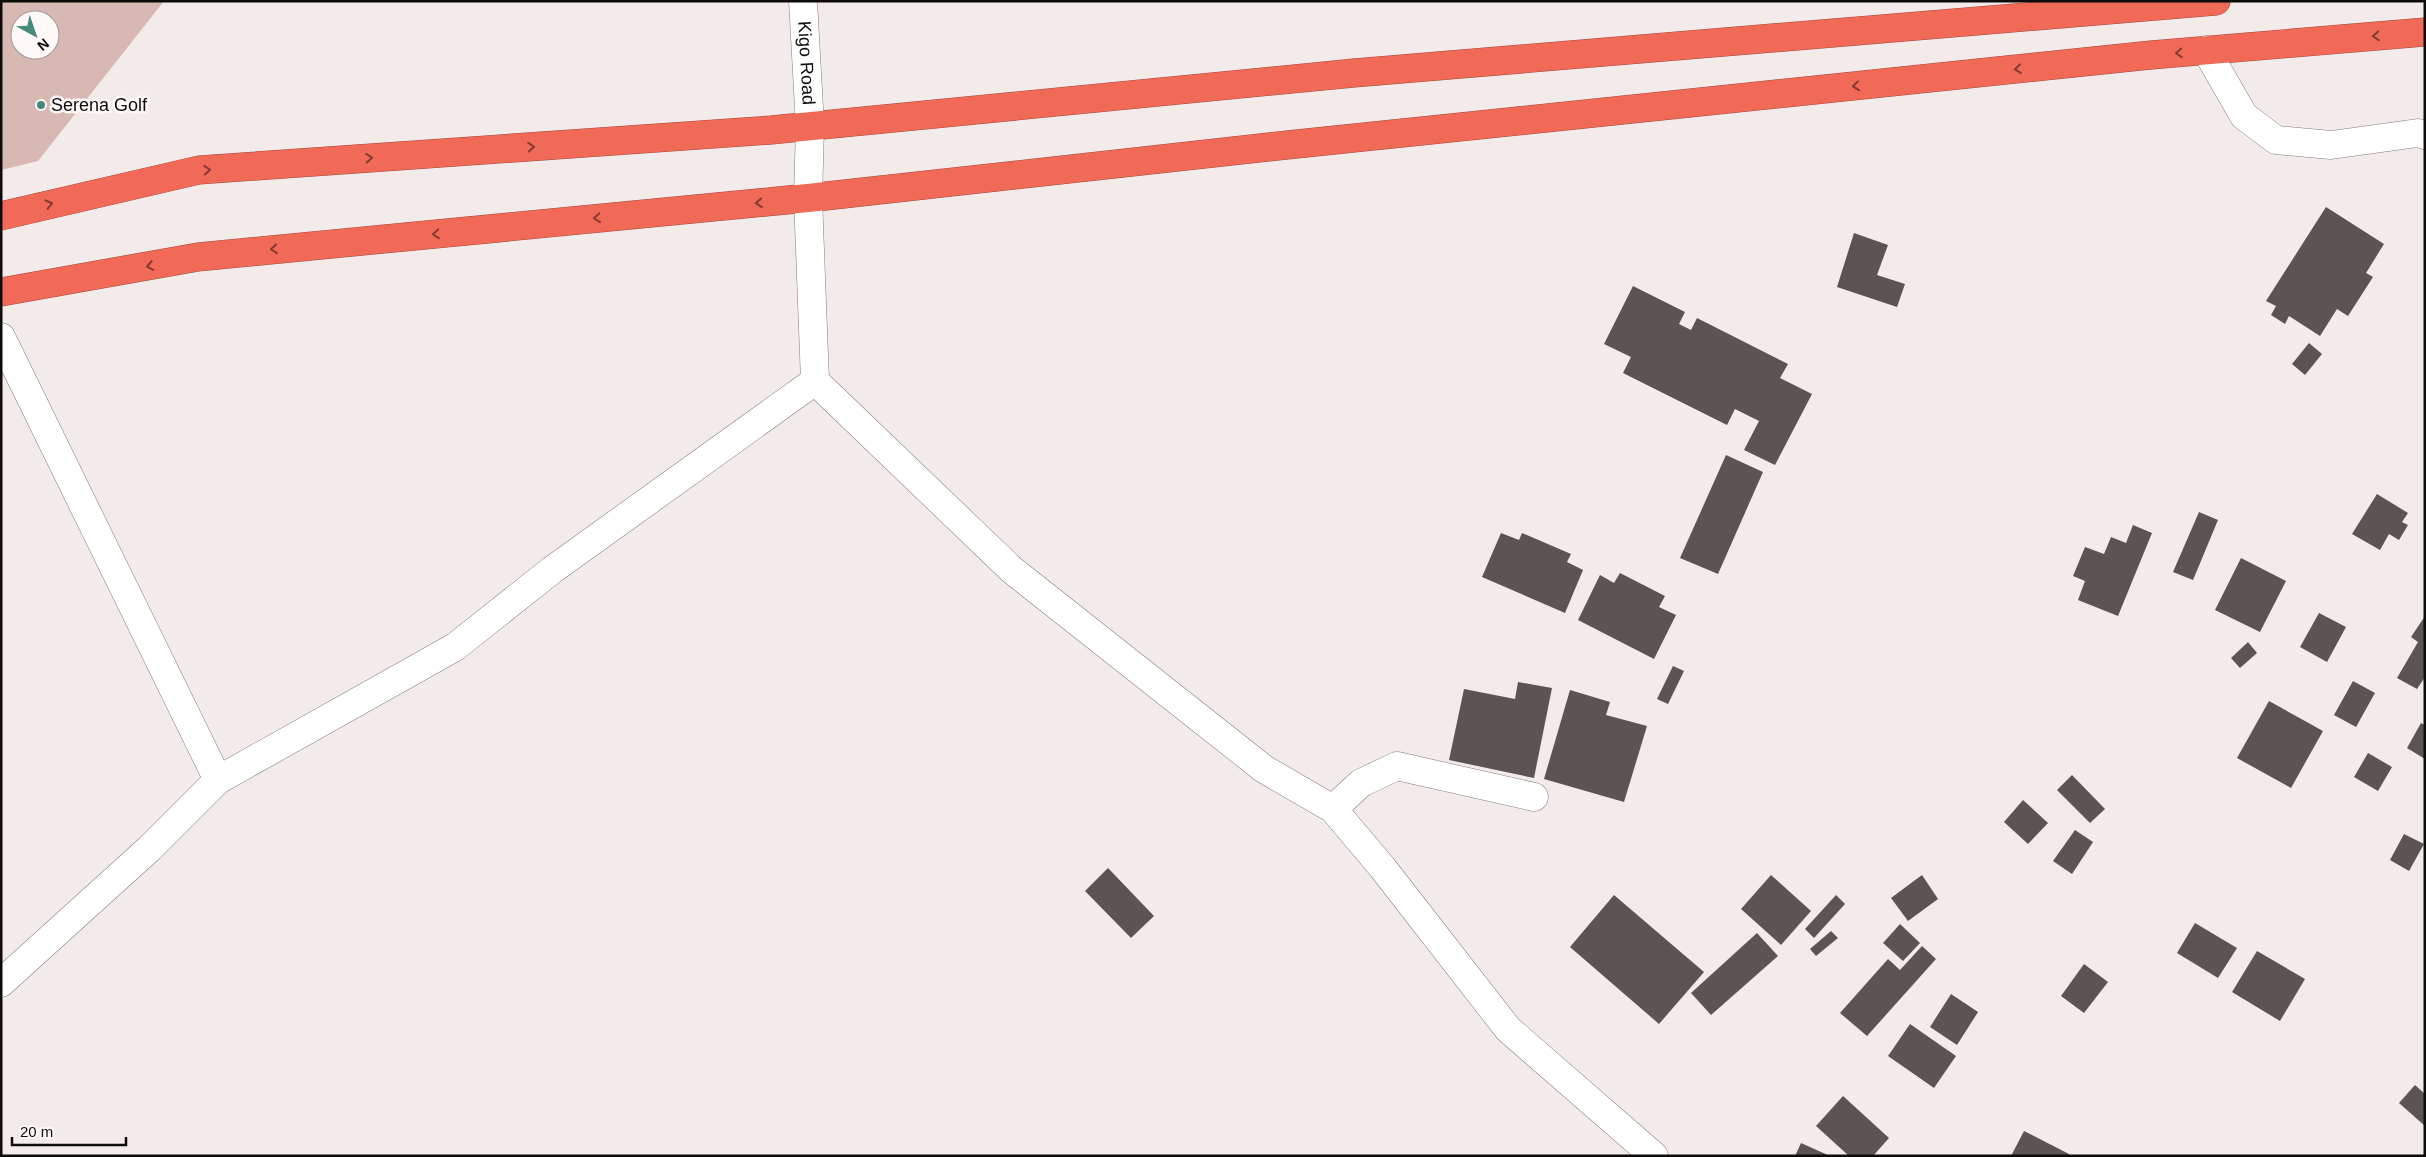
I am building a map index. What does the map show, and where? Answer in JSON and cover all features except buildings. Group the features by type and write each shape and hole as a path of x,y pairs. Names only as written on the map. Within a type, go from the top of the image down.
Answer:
{"highway":[{"path":"1,216 199,170 810,126 1354,72 2216,1"},
{"path":"1,292 198,257 808,198 1297,144 2206,50 2425,32"}],"street":[{"name":"Kigo Road","path":"803,1 810,126 808,198 815,381"},
{"path":"2206,50 2244,116 2276,140 2331,145 2418,134 2425,136"},
{"path":"1,337 218,780"},
{"path":"1,983 150,848 218,780 455,647 552,570 815,381 1012,570 1264,769 1333,809 1382,867 1508,1029 1654,1156"},
{"path":"1333,809 1361,783 1397,766 1534,797"}],"shaded area":[{"name":"Serena Golf","path":"1,1 164,1 38,161 1,170"}],"place":[{"name":"Serena Golf","path":"41,105"}]}
